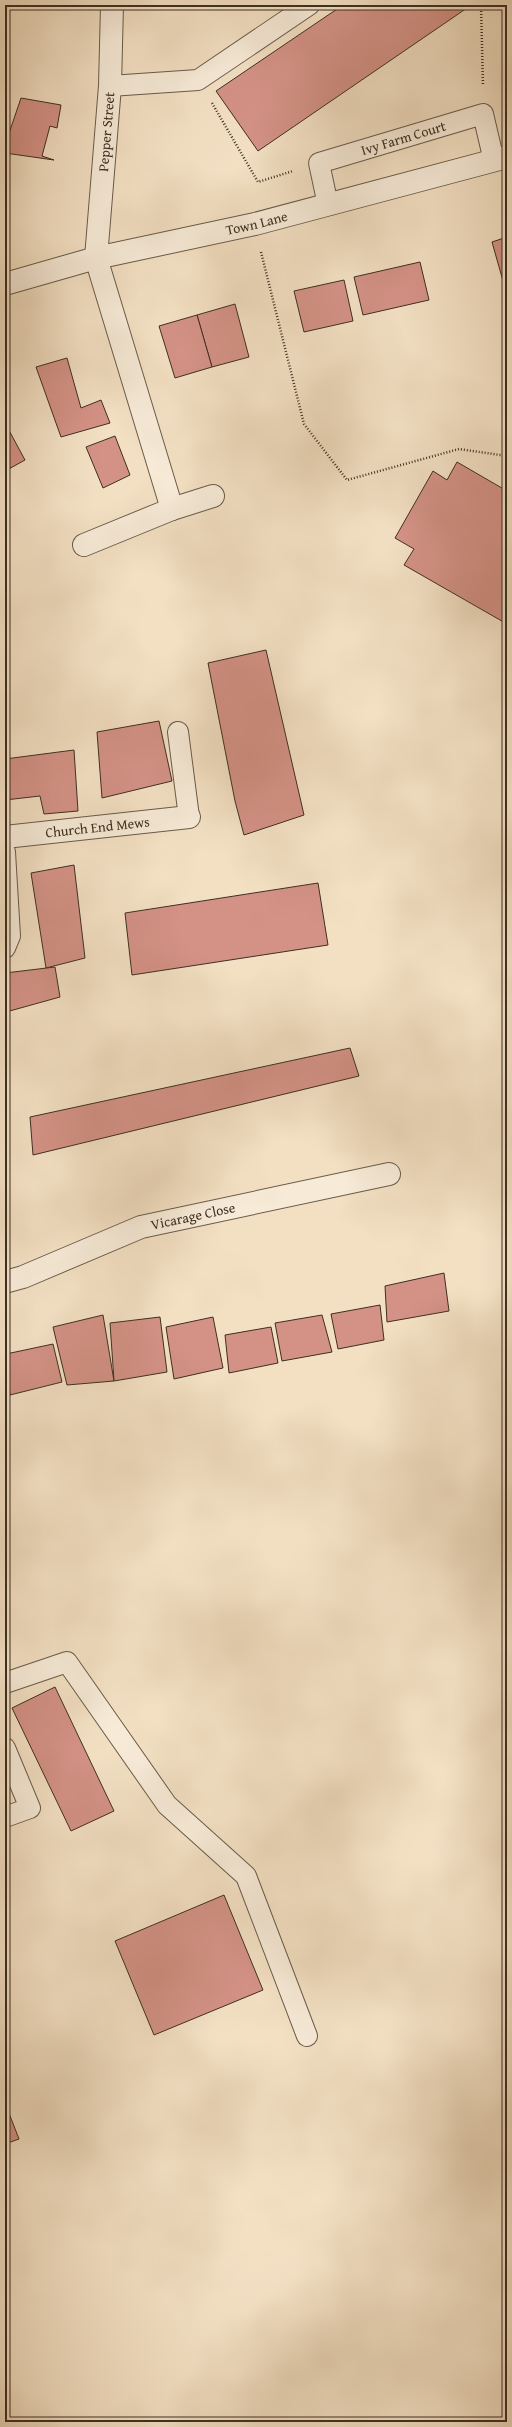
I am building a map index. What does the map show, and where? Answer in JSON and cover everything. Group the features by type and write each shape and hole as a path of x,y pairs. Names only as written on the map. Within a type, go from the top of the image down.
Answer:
{"street":[{"name":"Pepper Street","path":"96,258 110,86 112,5"},
{"name":"Town Lane","path":"5,284 96,258 255,224 500,159"},
{"path":"96,258 172,509"},
{"path":"84,544 172,509 213,496"},
{"name":"Church End Mews","path":"5,837 189,817"},
{"name":"Vicarage Close","path":"5,1282 23,1277 141,1227 389,1174"}],"lane":[{"path":"110,86 198,80 309,5"},
{"path":"483,114 500,159"},
{"name":"Ivy Farm Court","path":"319,163 483,114"},
{"path":"319,163 328,205"},
{"path":"178,732 189,817"},
{"path":"5,852 10,936 5,948"},
{"path":"5,1683 67,1662 167,1805 246,1876 307,2036"},
{"path":"5,1748 30,1808 5,1817"}],"path":[{"path":"481,5 483,114"},
{"path":"198,80 258,182 319,163"},
{"path":"255,224 304,424 347,480 459,449 507,456"}],"building":[{"path":"343,5 465,5 467,8 258,151 216,91"},
{"path":"21,98 61,105 57,128 50,126 42,156 54,160 5,153 5,145"},
{"path":"507,237 507,295 492,242"},
{"path":"420,262 429,300 363,315 354,277"},
{"path":"344,280 353,321 304,332 294,291"},
{"path":"235,304 249,357 212,367 197,315"},
{"path":"197,315 212,367 175,378 159,326"},
{"path":"67,358 81,408 101,400 110,423 61,437 36,367"},
{"path":"5,423 25,460 5,471"},
{"path":"115,436 130,475 103,488 86,447"},
{"path":"457,462 507,491 507,624 404,565 414,549 395,538 433,471 447,480"},
{"path":"266,650 304,815 244,835 235,801 208,663"},
{"path":"159,721 172,781 102,798 97,732"},
{"path":"74,750 78,811 44,814 40,796 5,800 5,759"},
{"path":"74,865 85,958 46,968 31,873"},
{"path":"318,883 328,945 132,975 125,913"},
{"path":"55,967 60,997 6,1012 5,973"},
{"path":"350,1048 359,1076 33,1155 30,1117"},
{"path":"444,1273 449,1311 387,1322 385,1286"},
{"path":"380,1305 384,1340 338,1349 331,1314"},
{"path":"103,1315 114,1381 67,1385 53,1327"},
{"path":"322,1315 332,1352 282,1361 275,1323"},
{"path":"160,1317 167,1372 114,1381 110,1323"},
{"path":"213,1317 223,1368 174,1379 166,1327"},
{"path":"271,1327 278,1363 229,1373 225,1335"},
{"path":"53,1344 62,1382 10,1395 6,1354"},
{"path":"55,1687 114,1811 71,1831 12,1708"},
{"path":"224,1895 263,1990 154,2035 115,1941"},
{"path":"5,2103 19,2139 5,2144"}]}
